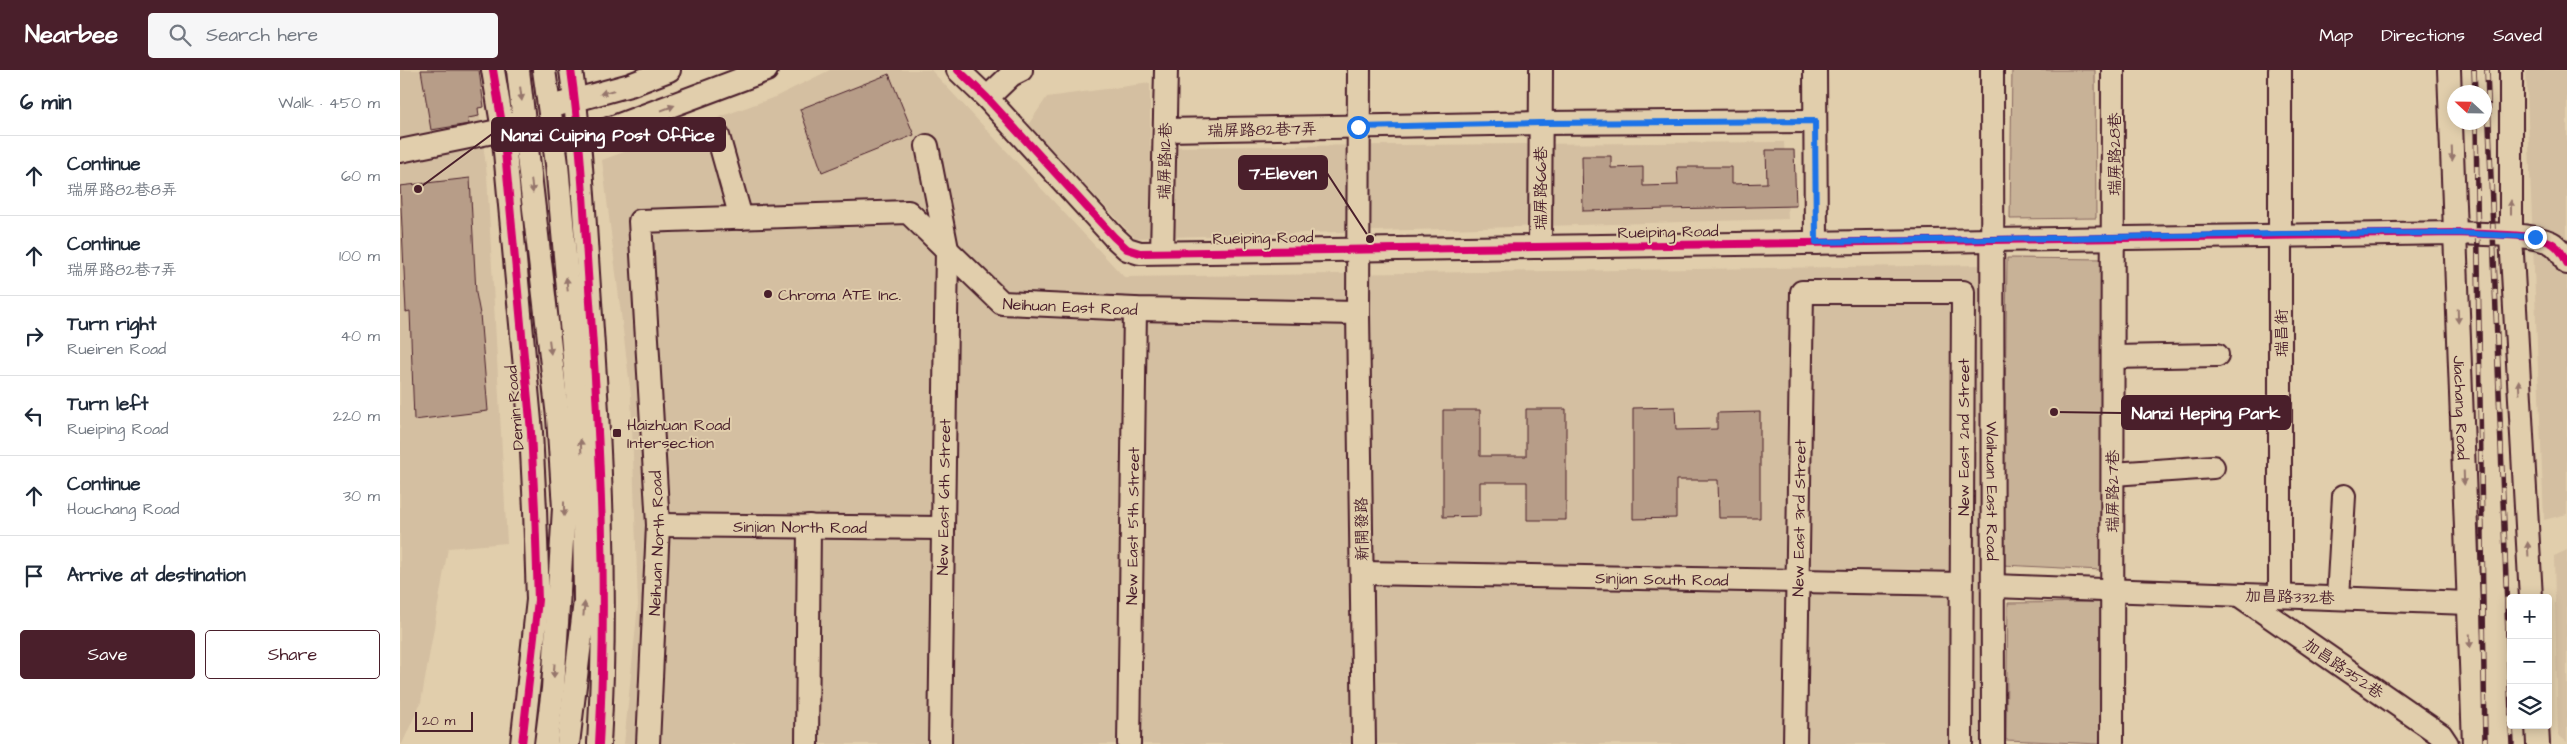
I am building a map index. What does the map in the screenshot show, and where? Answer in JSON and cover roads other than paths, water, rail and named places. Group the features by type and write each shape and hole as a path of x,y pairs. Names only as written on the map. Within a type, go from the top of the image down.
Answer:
{"street":[{"name":"Demin Road","path":"493,70 503,130 531,432 536,520 538,600 522,744"},
{"path":"518,70 558,417 564,508 553,689 546,744"},
{"path":"544,70 554,141 579,415 584,509 585,601 568,744"},
{"path":"571,70 580,136 600,436 604,531 599,744"},
{"path":"525,128 550,107 630,85 669,70"},
{"path":"400,151 503,130 525,128 554,141 580,136 606,130 766,70"},
{"name":"Rueiping Road","path":"958,70 987,98 1127,249 1140,253 2282,234 2455,233 2535,237 2553,244 2564,255 2567,263"},
{"path":"987,98 1010,75 1021,70"},
{"name":"瑞屏路112巷","path":"1162,252 1166,70"},
{"name":"新開發路","path":"1359,70 1358,314 1364,744"},
{"name":"瑞屏路66巷","path":"1540,70 1540,247"},
{"path":"1815,70 1816,242"},
{"name":"Waihuan East Road","path":"1992,70 1993,744"},
{"name":"瑞屏路28巷","path":"2113,70 2114,238"},
{"name":"瑞昌街","path":"2280,70 2282,234 2280,595"},
{"name":"Jiachang Road","path":"2449,70 2474,744"},
{"path":"2511,70 2511,236 2530,594"},
{"path":"1540,123 1815,121"},
{"name":"瑞屏路82巷7弄","path":"1165,130 1540,123"},
{"path":"718,136 741,218"},
{"name":"New East 6th Street","path":"926,146 947,249 940,744"},
{"name":"Neihuan East Road","path":"640,222 908,212 1002,303 1135,309 1358,314"},
{"name":"Neihuan North Road","path":"640,222 658,525 648,744"},
{"name":"瑞屏路27巷","path":"2112,744 2114,238"},
{"name":"New East 3rd Street","path":"1795,744 1802,292"},
{"name":"New East 2nd Street","path":"1802,292 1963,292 1962,744"},
{"name":"New East 5th Street","path":"1129,744 1135,309"},
{"path":"2113,357 2217,356"},
{"path":"2113,474 2214,467"},
{"path":"2338,598 2344,496"},
{"name":"Sinjian North Road","path":"658,525 942,528"},
{"path":"807,744 809,526"},
{"name":"Sinjian South Road","path":"1362,573 1962,584"},
{"path":"1994,586 2112,590"},
{"name":"加昌路332巷","path":"2112,590 2469,603"},
{"name":"加昌路352巷","path":"2239,595 2440,735 2447,744"},
{"path":"2537,729 2538,744"}],"railway":[{"path":"2474,70 2475,85"},
{"path":"2487,70 2510,684"},
{"path":"2476,130 2485,744"},
{"path":"2511,729 2512,744"}],"place":[{"name":"Nanzi Cuiping Post Office","path":"418,189"},
{"name":"7-Eleven","path":"1370,239"},
{"name":"Chroma ATE Inc.","path":"768,294"},
{"name":"Nanzi Heping Park","path":"2054,412"},
{"name":"Haizhuan Road Intersection","path":"617,433"}]}
